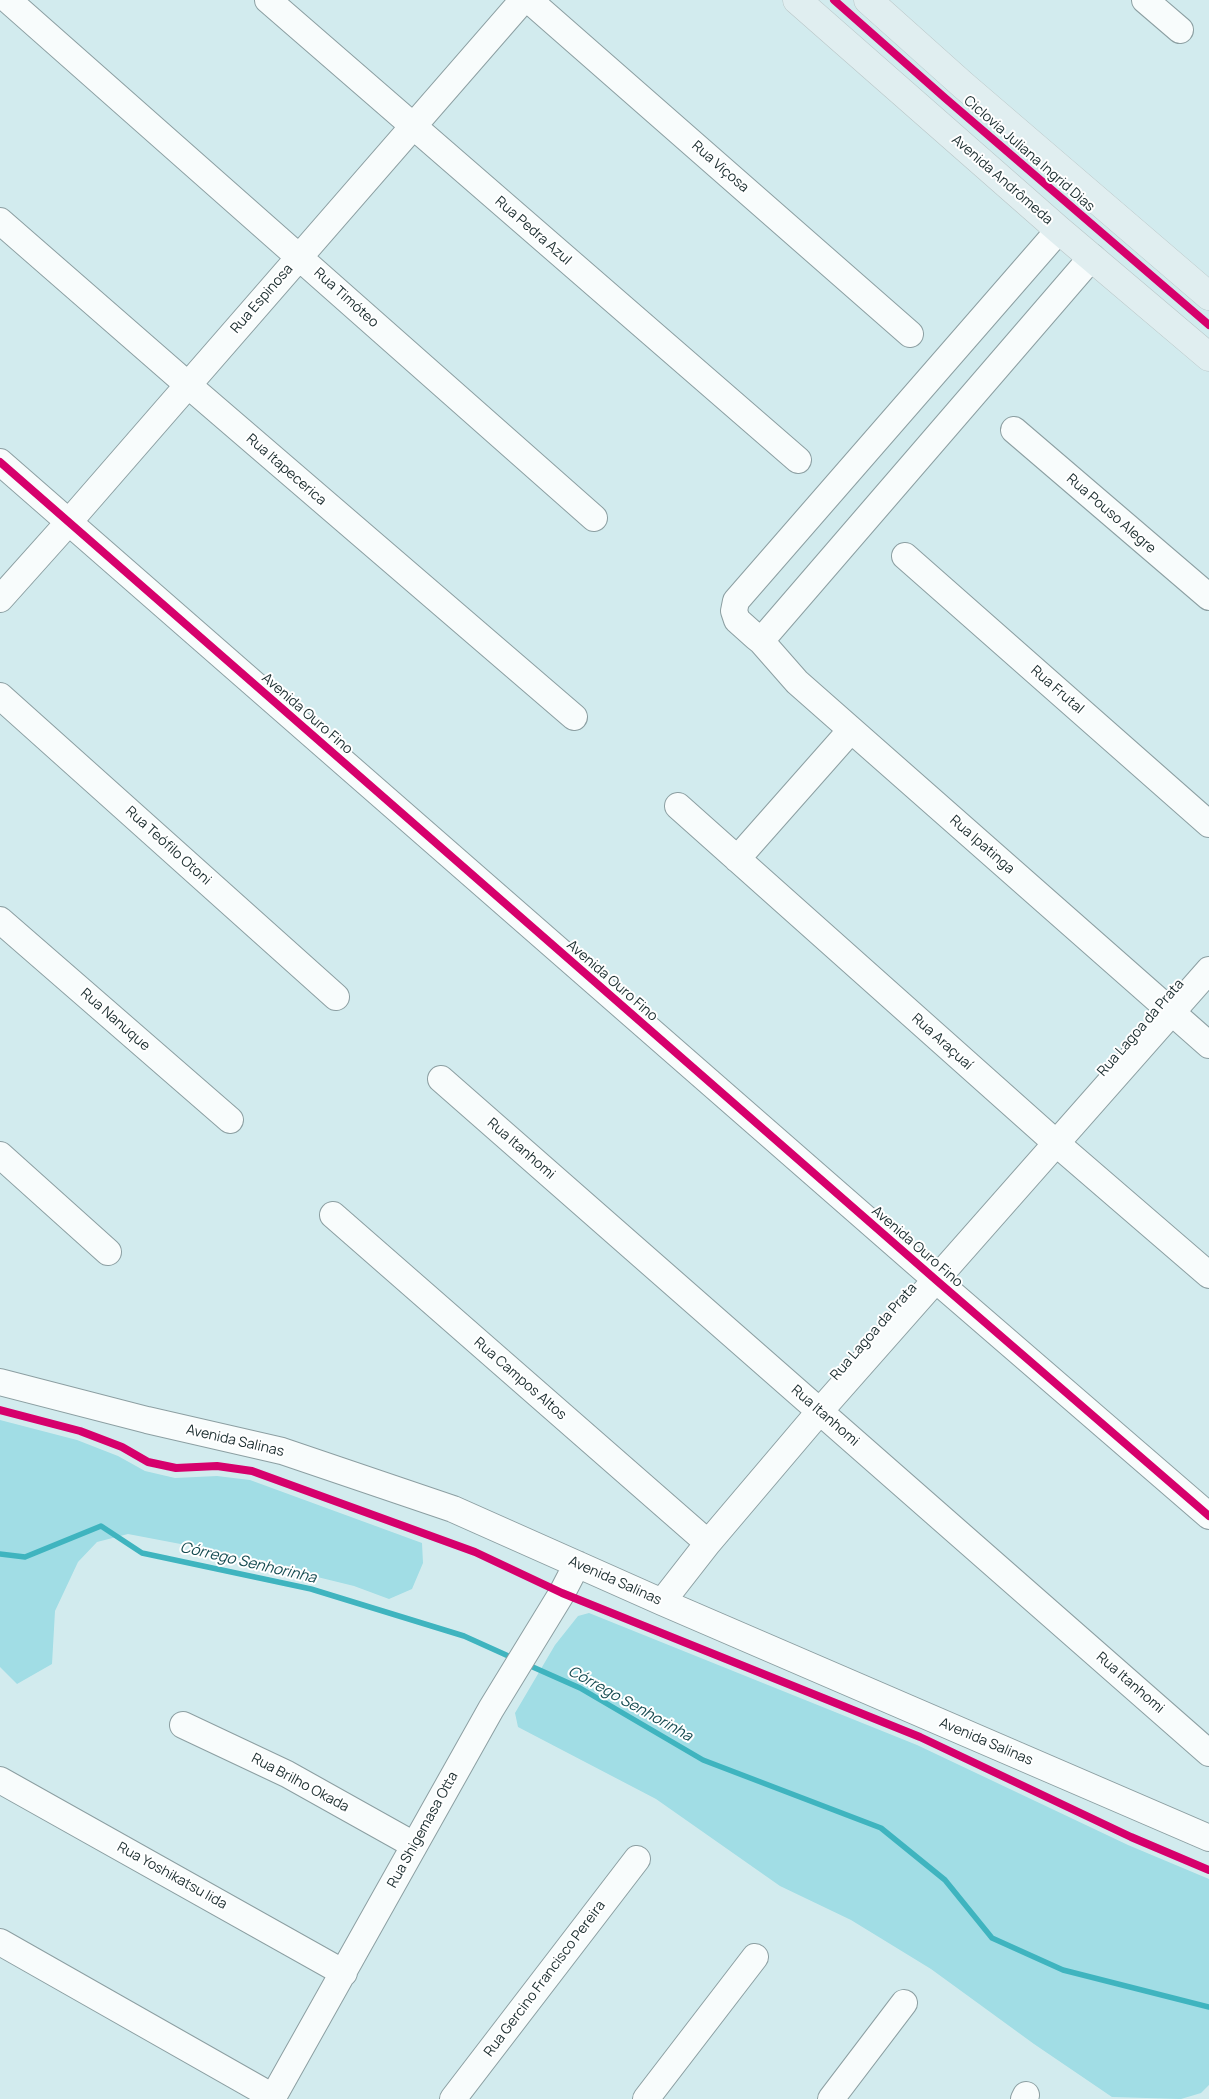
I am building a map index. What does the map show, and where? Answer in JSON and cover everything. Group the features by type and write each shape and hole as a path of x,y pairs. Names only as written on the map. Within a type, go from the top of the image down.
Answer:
{"main road":[{"name":"Avenida Andrômeda","path":"797,0 1059,230 1209,357"},
{"path":"868,0 963,85 1209,296"},
{"path":"934,120 944,98 952,90 963,85"}],"street":[{"name":"Rua Timóteo","path":"8,0 594,518"},
{"name":"Rua Pedra Azul","path":"268,0 798,460"},
{"name":"Rua Espinosa","path":"0,598 68,523 523,0"},
{"name":"Rua Viçosa","path":"529,0 910,334"},
{"path":"1145,0 1180,30"},
{"name":"Rua Itapecerica","path":"0,220 188,385 574,717"},
{"name":"Rua Ipatinga","path":"1059,230 736,601 734,610 737,620 761,641 797,682 1209,1044"},
{"path":"761,641 1092,257"},
{"name":"Rua Pouso Alegre","path":"1014,430 1209,597"},
{"name":"Avenida Ouro Fino","path":"0,462 936,1280 1209,1516"},
{"name":"Rua Frutal","path":"905,556 1209,824"},
{"name":"Rua Teófilo Otoni","path":"0,696 336,997"},
{"path":"737,859 851,730"},
{"name":"Rua Araçuaí","path":"678,806 1056,1143 1209,1275"},
{"name":"Rua Nanuque","path":"0,920 230,1120"},
{"name":"Rua Lagoa da Prata","path":"662,1602 708,1543 820,1411 1209,970"},
{"name":"Rua Itanhomi","path":"441,1079 1209,1753"},
{"path":"0,1155 108,1252"},
{"name":"Rua Campos Altos","path":"333,1215 708,1543"},
{"name":"Avenida Salinas","path":"4,1381 148,1420 282,1451 453,1509 662,1602 1205,1830"},
{"name":"Rua Shigemasa Otta","path":"272,2098 491,1709 577,1564"},
{"name":"Rua Brilho Okada","path":"183,1725 287,1774 414,1845"},
{"name":"Rua Yoshikatsu Iida","path":"0,1780 344,1973"},
{"name":"Rua Gercino Francisco Pereira","path":"453,2099 637,1859"},
{"path":"0,1942 272,2098"},
{"path":"646,2099 755,1957"},
{"path":"831,2099 904,2002"}],"shaded area":[{"path":"0,1420 77,1440 118,1456 145,1471 175,1478 217,1476 250,1480 422,1543 423,1563 412,1589 389,1599 354,1586 191,1546 128,1534 97,1542 78,1562 55,1611 52,1664 17,1684 0,1667"},
{"path":"589,1613 917,1745 1128,1845 1209,1879 1209,2085 1201,2093 1181,2099 1112,2097 1034,2044 931,1969 851,1920 780,1886 656,1799 518,1727 515,1713 555,1645 578,1616"}],"waterway":[{"name":"Córrego Senhorinha","path":"0,1554 25,1557 101,1526 142,1553 311,1589 464,1636 515,1659"},
{"name":"Córrego Senhorinha","path":"526,1664 580,1688 703,1760 881,1828 945,1880 992,1938 1063,1970 1209,2007"}],"cycle path":[{"name":"Ciclovia Juliana Ingrid Dias","path":"834,0 1209,325"},
{"path":"0,462 936,1280 1209,1516"},
{"path":"0,1410 80,1431 122,1447 148,1462 176,1468 217,1466 252,1471 475,1552 562,1593 920,1737 1131,1837 1209,1870"}]}
